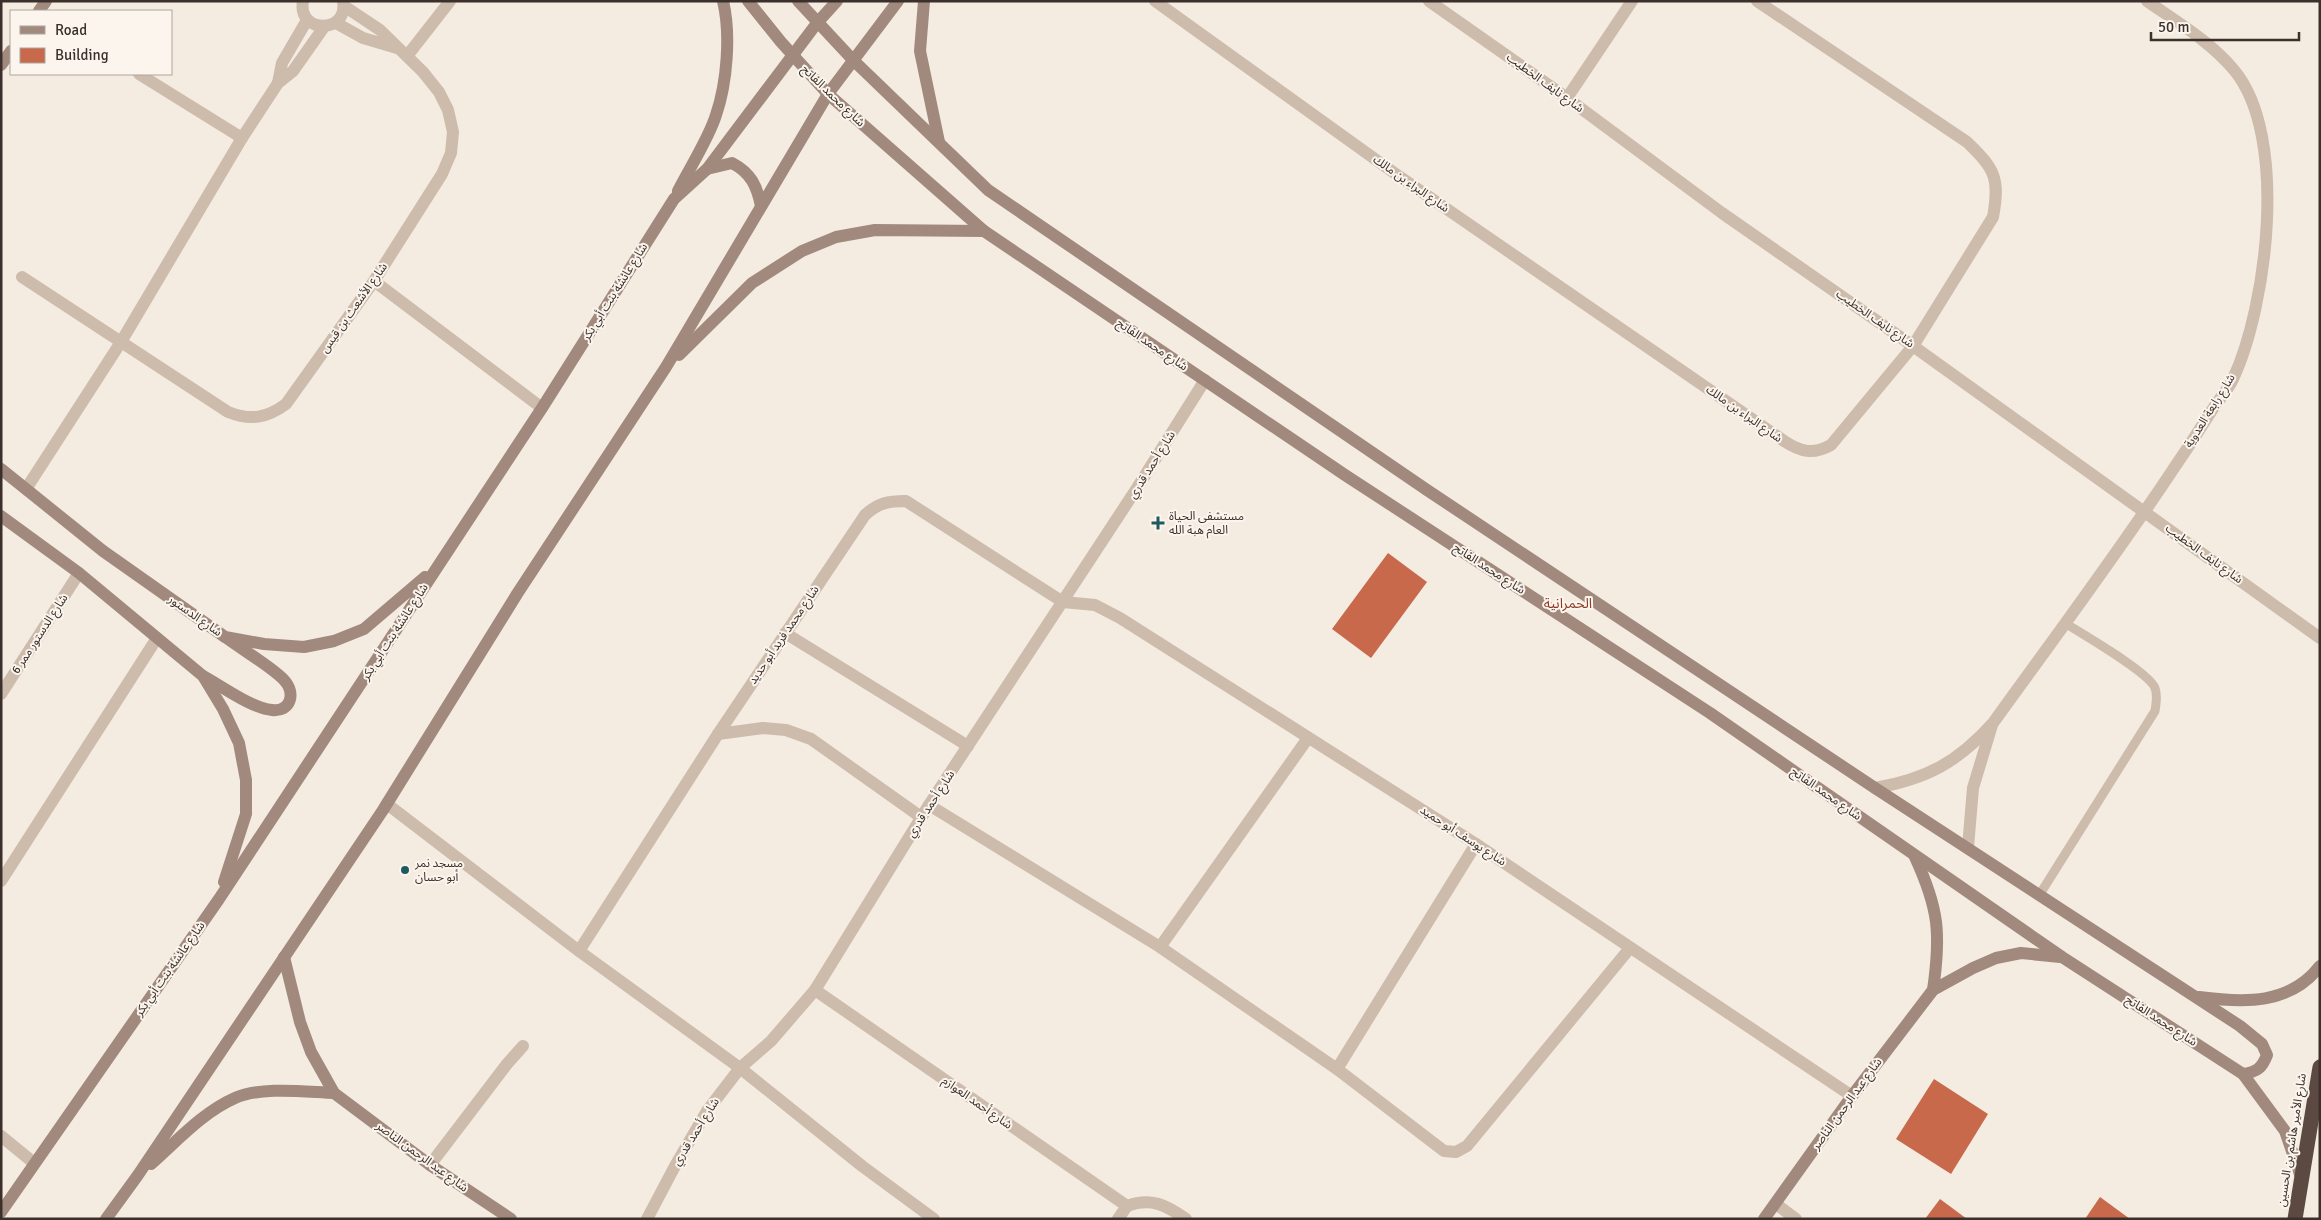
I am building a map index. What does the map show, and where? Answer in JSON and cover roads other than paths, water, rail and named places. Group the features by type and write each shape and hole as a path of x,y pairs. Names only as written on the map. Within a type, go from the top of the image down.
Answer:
{"highway":[{"name":"شارع الأمير هاشم بن الحسين","path":"2295,1219 2320,1067"}],"main road":[{"path":"674,199 716,116 726,66 727,16 723,1"},
{"name":"شارع محمد الفاتح","path":"748,1 793,56 828,94 984,230 1345,475 1710,713 2062,957 2243,1074 2285,1131 2301,1178"},
{"path":"798,1 853,60 988,190 1435,496 1875,788 2197,996 2262,1044 2267,1056 2263,1066 2255,1072 2243,1074"},
{"name":"شارع عائشة بنت أبي بكر","path":"1,1212 219,898 542,408 674,199 707,169 817,23 837,1"},
{"path":"106,1219 138,1175 387,804 516,594 666,367 828,94 898,1"},
{"path":"924,1 920,51 939,142"},
{"path":"1,65 10,52"},
{"path":"707,169 732,163 745,170 758,192 761,206"},
{"path":"666,367 752,283 802,251 836,237 876,230 984,230"},
{"name":"شارع الدستور","path":"1,469 103,551 225,637 264,644 304,647 334,641 364,629 435,569"},
{"path":"1,516 79,573 203,676 261,708 280,710 287,707 291,701 291,691 284,680 225,637"},
{"path":"203,676 223,709 240,744 246,780 246,814 219,898"},
{"path":"1914,855 1928,886 1937,920 1938,950 1933,990"},
{"name":"شارع عبد الرحمن الناصر","path":"1764,1219 1852,1096 1933,990 1973,968 1996,958 2021,953 2062,957"},
{"name":"شارع عبد الرحمن الناصر","path":"284,957 300,1022 311,1052 334,1093 430,1165 511,1219"},
{"path":"2197,996 2226,1001 2268,999 2297,988 2309,980 2320,966"},
{"path":"138,1175 216,1108 237,1097 261,1092 334,1093"}],"street":[{"path":"300,3 307,20 315,26 330,25 402,52 450,1"},
{"name":"شارع البراء بن مالك","path":"1156,1 1393,172 1794,448 1806,452 1819,452 1831,445 1913,346 1993,217 1997,194 1994,176 1987,161 1967,142 1757,1"},
{"name":"شارع نايف الخطيب","path":"1429,1 1567,98 1722,213 2146,511 2320,638"},
{"path":"1567,98 1632,1"},
{"name":"شارع رابعة العدوية","path":"1875,788 1902,783 1928,774 1952,760 1974,743 1993,723 2146,511 2232,380 2248,341 2256,303 2268,206 2263,134 2254,101 2234,70 2205,42 2147,1"},
{"path":"26,489 121,342 242,138 278,83 293,71 330,25 340,18 344,4"},
{"name":"شارع الأشعث بن قيس","path":"22,277 228,412 243,418 258,418 274,414 286,404 374,281 442,174 451,153 453,132 448,110 439,92 371,22 344,4"},
{"path":"278,83 282,63 307,20"},
{"path":"141,75 242,138"},
{"path":"374,281 542,408"},
{"name":"شارع أحمد قدري","path":"647,1219 707,1111 740,1068 771,1041 815,990 929,805 1063,602 1205,380"},
{"name":"شارع محمد فريد أبو حديد","path":"579,951 785,633 864,515 876,505 890,501 906,502 1063,602"},
{"name":"شارع الدستور ممر 6","path":"1,694 79,573"},
{"name":"شارع يوسف أبو حميد","path":"1063,602 1095,606 1120,618 1476,844 1852,1096"},
{"path":"785,633 968,746"},
{"path":"1,881 157,638"},
{"name":"شارع رابعة العدوية","path":"1968,847 1973,788 1993,723"},
{"path":"718,734 763,728 786,730 811,739 922,817"},
{"path":"1160,947 1308,738"},
{"path":"387,804 579,951 740,1068 862,1166 934,1219"},
{"path":"929,805 1160,947 1337,1069 1444,1151 1456,1152 1467,1146 1630,948"},
{"path":"1337,1069 1476,844"},
{"name":"شارع أحمد العوازم","path":"815,990 1127,1206"},
{"path":"430,1165 507,1064 523,1046"},
{"path":"1,1136 34,1163"},
{"path":"1118,1219 1127,1206 1139,1201 1149,1201 1167,1206 1186,1219"},
{"path":"1776,1204 1796,1219"}],"lane":[{"path":"2040,894 2154,711 2157,700 2155,686 2130,664 2065,623"}],"place":[{"name":"مستشفى الحياة العام هبة الله","path":"1158,523"},
{"name":"مسجد نمر أبو حسان","path":"405,870"}],"district":[{"name":"الحمرانية","path":"1568,603"}]}
